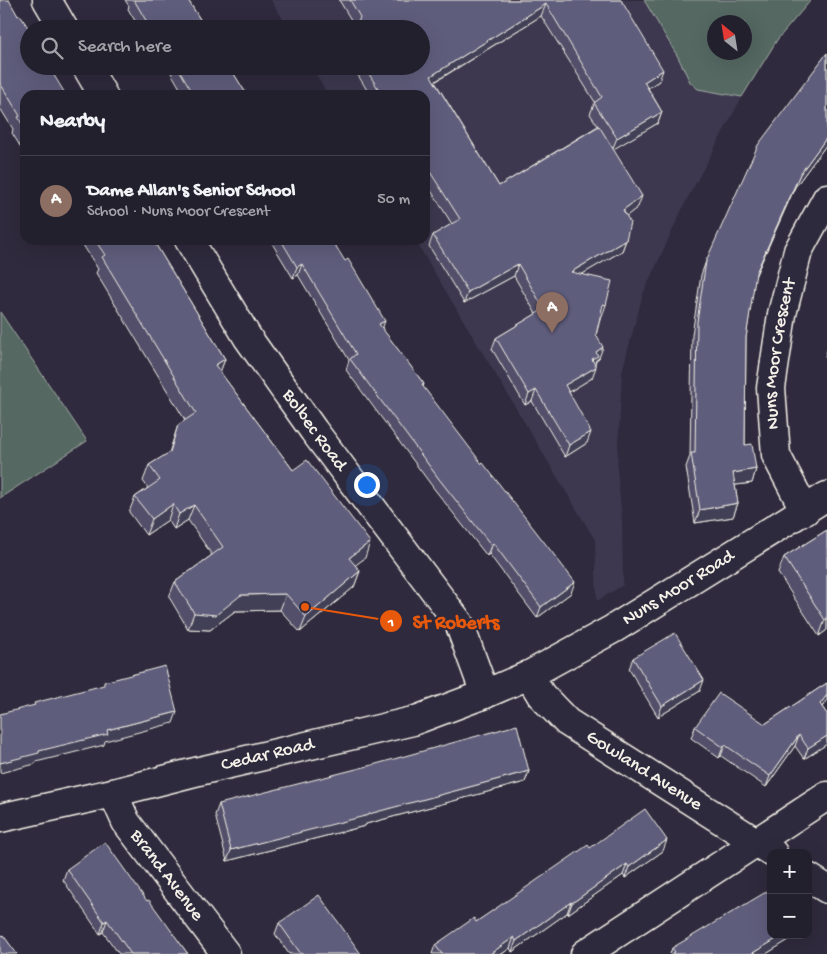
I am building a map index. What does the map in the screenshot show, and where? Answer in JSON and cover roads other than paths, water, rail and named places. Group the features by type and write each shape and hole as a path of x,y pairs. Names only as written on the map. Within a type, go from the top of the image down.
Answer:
{"street":[{"path":"47,0 59,20"},
{"path":"91,75 100,90"},
{"name":"Nuns Moor Crescent","path":"805,511 776,456 771,388 782,314 798,251 827,198"},
{"name":"Bolbec Road","path":"193,245 248,338 314,431 459,623 485,694"},
{"name":"Nuns Moor Road","path":"529,676 613,629 827,496"},
{"name":"Cedar Road","path":"0,818 413,721 529,676"},
{"name":"Gowland Avenue","path":"529,676 541,695 567,722 765,847"},
{"name":"Brand Avenue","path":"113,793 126,822 226,954"},
{"path":"585,954 765,847 827,796"},
{"path":"812,880 827,889"}],"place":[{"name":"Dame Allan's Senior School","path":"552,333"},
{"name":"St Roberts","path":"305,607"}]}
